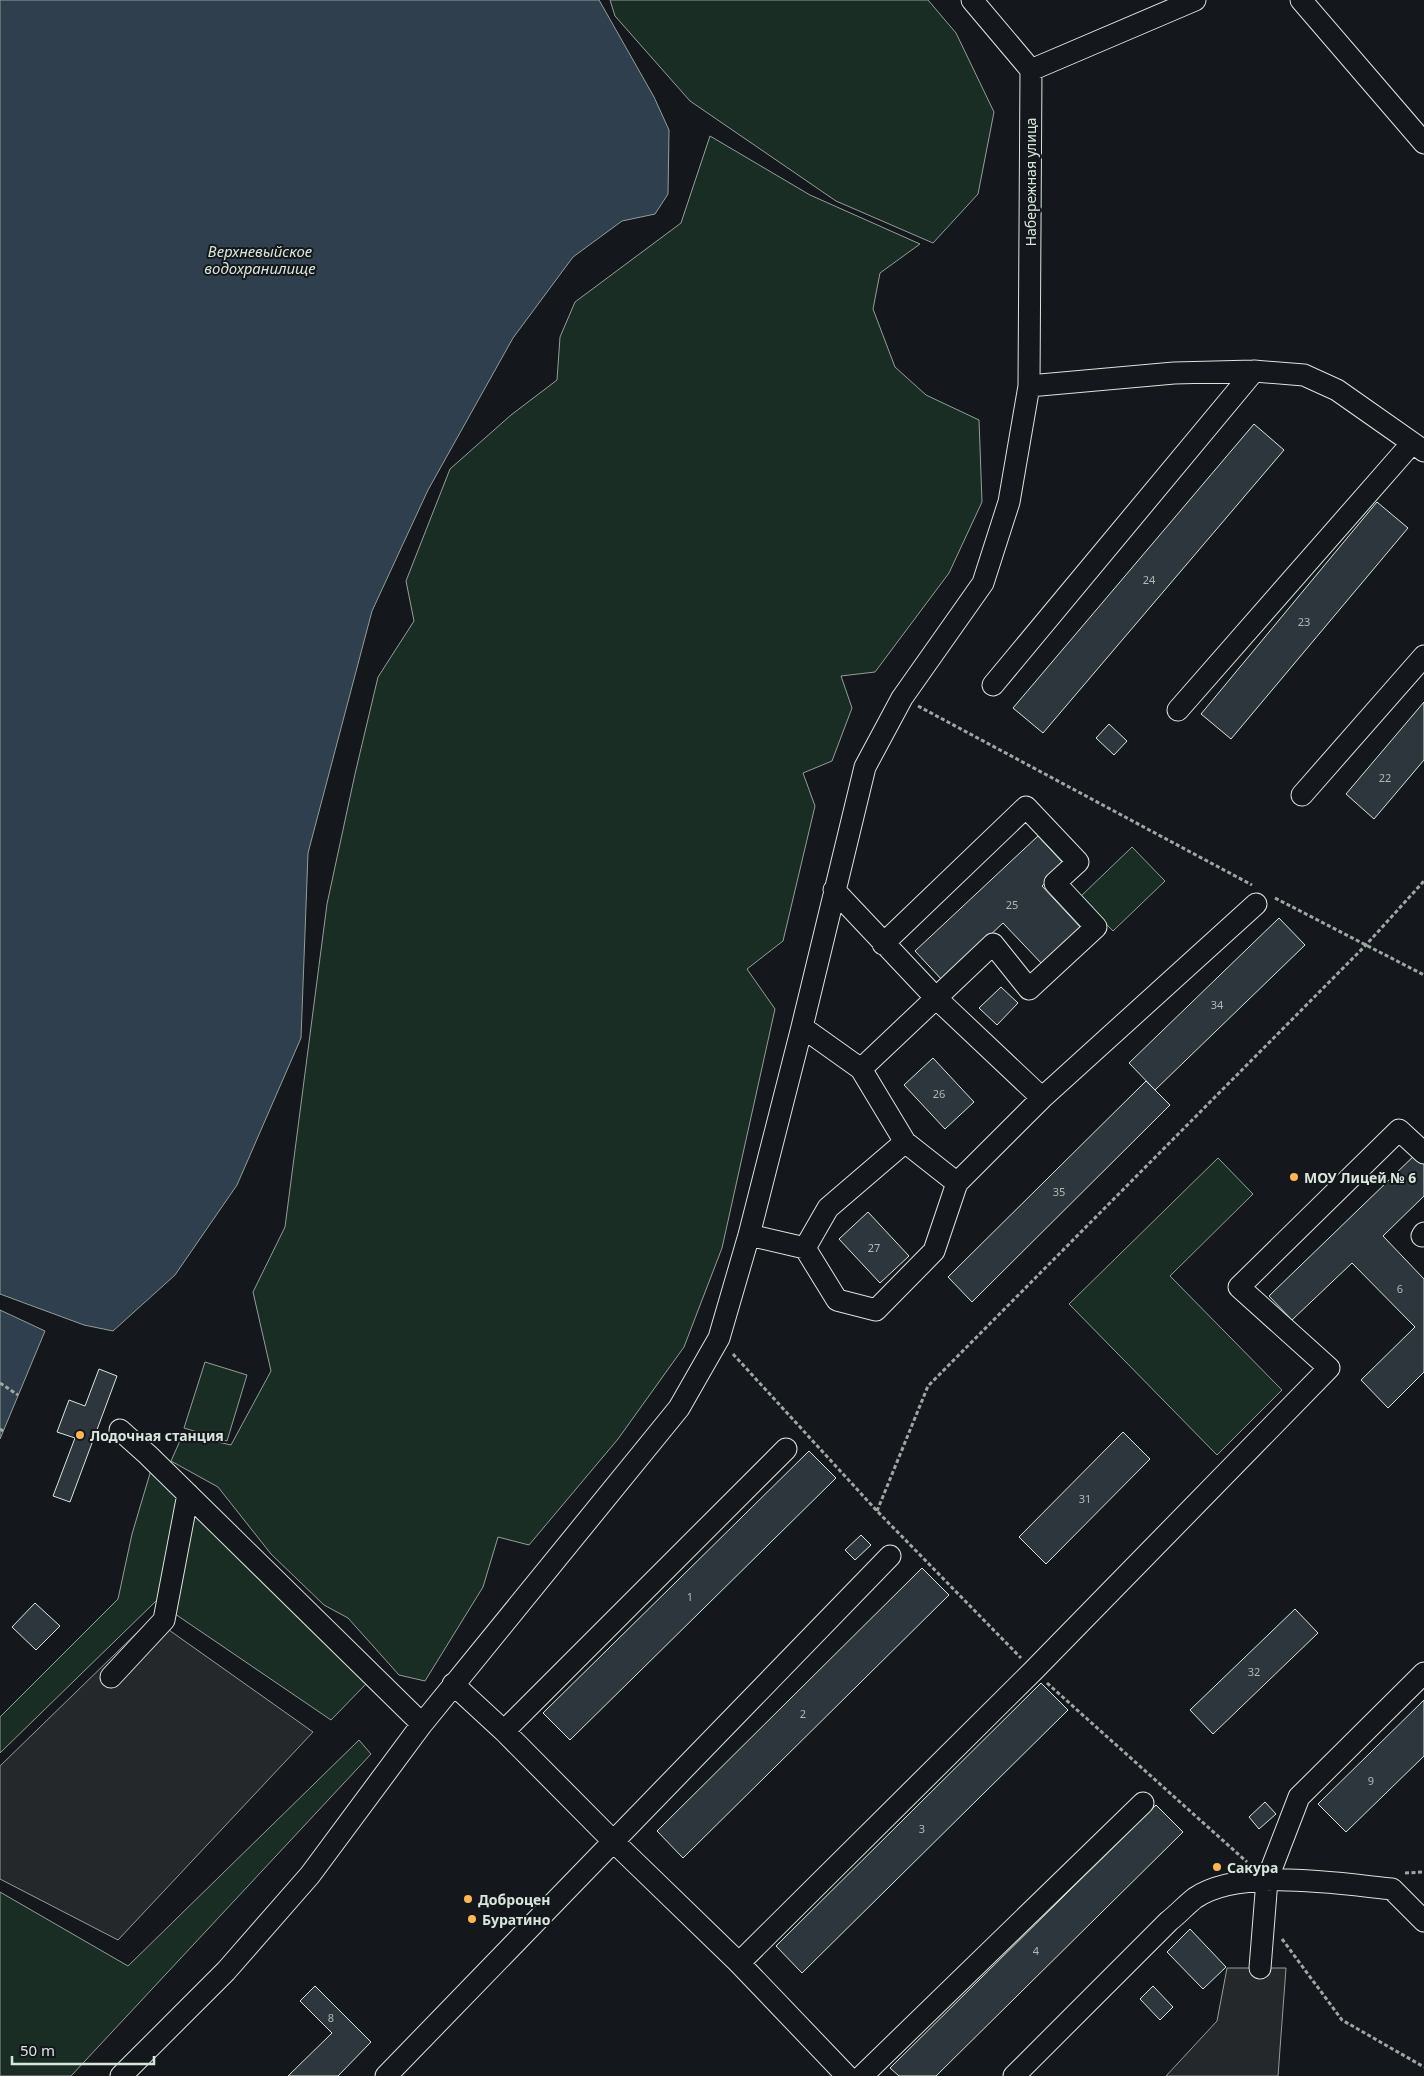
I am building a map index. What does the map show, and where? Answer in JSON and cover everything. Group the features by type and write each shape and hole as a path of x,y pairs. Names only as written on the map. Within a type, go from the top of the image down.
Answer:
{"street":[{"path":"972,0 1031,70 1195,0"},
{"path":"1301,0 1424,143"},
{"name":"Набережная улица","path":"122,2076 226,1971 310,1875 453,1684 679,1408 720,1338 749,1235 802,1027 865,767 902,698 983,583 1009,502 1029,386 1031,70"},
{"path":"993,685 1254,370"},
{"path":"1029,386 1174,373 1254,370 1304,375 1337,390 1418,447 1178,710"},
{"path":"1302,795 1424,656"},
{"path":"861,1069 993,944 1029,989 1096,927 1055,883 1078,862 1026,807 883,944"},
{"path":"834,890 935,997 1042,1098"},
{"path":"749,1235 805,1248 837,1300 876,1310 934,1250 957,1183 1042,1098 1262,896"},
{"path":"802,1027 861,1069 906,1142 957,1183"},
{"path":"739,1963 1033,1671 1329,1368 1239,1287 1399,1130 1424,1153"},
{"path":"805,1248 828,1208 906,1142"},
{"path":"120,1430 188,1494 422,1724"},
{"path":"504,1731 786,1449"},
{"path":"111,1677 164,1620 188,1494"},
{"path":"386,2076 890,1556"},
{"path":"1260,1968 1267,1880 1300,1797 1424,1673"},
{"path":"453,1684 504,1731 613,1841 739,1963 847,2076"},
{"path":"862,2076 1142,1803"},
{"path":"1014,2076 1169,1921 1196,1897 1228,1885 1267,1880 1392,1889 1424,1921"}],"path":[{"path":"902,698 1262,896 1424,975"},
{"path":"877,1511 928,1386 1365,946 1424,881"},
{"path":"720,1338 877,1511 1033,1671 1267,1880"},
{"path":"0,1383 18,1395"},
{"path":"1278,1933 1342,2020 1424,2067"}],"green space":[{"path":"610,0 928,0 956,33 994,112 978,194 933,243 836,201 690,101 615,16"},
{"path":"710,136 810,195 920,244 880,273 873,309 895,367 926,395 979,420 982,502 949,573 875,672 841,676 852,708 832,761 803,773 815,806 783,941 747,969 775,1009 722,1248 684,1347 618,1439 529,1545 498,1537 483,1587 425,1681 399,1675 348,1618 324,1605 271,1554 218,1487 171,1461 183,1434 231,1445 271,1371 253,1292 285,1227 327,904 378,677 414,621 406,581 450,469 511,415 557,380 560,337 575,302 681,223"},
{"path":"1132,847 1165,881 1113,931 1080,897"},
{"path":"1218,1158 1253,1194 1170,1276 1282,1390 1217,1455 1069,1304"},
{"path":"205,1362 247,1375 227,1441 184,1428"},
{"path":"151,1470 366,1684 331,1720 156,1601 0,1753 0,1717 118,1599 132,1534"},
{"path":"359,1740 371,1754 71,2076 0,2076 0,1892 128,1966"}],"shaded area":[{"path":"152,1618 313,1732 118,1940 0,1879 0,1766"},
{"path":"1227,1968 1286,1968 1278,2076 1166,2076 1217,2021"}],"water":[{"name":"Верхневыйское водохранилище","path":"0,0 599,0 654,97 669,130 668,194 655,214 622,221 573,257 513,338 428,490 372,611 308,853 301,1038 237,1185 175,1275 113,1331 84,1325 0,1294"},
{"path":"0,1310 45,1331 0,1439"}],"building":[{"path":"1254,424 1284,450 1043,733 1013,708"},
{"path":"1377,502 1408,528 1231,739 1201,714"},
{"path":"1424,702 1424,760 1374,819 1346,794"},
{"path":"1109,724 1127,741 1114,755 1096,738"},
{"path":"1038,836 1065,865 1042,886 1082,929 1043,965 1003,923 942,980 915,951"},
{"path":"1279,918 1305,945 1155,1090 1129,1063"},
{"path":"1001,987 1018,1003 997,1025 979,1008"},
{"path":"933,1058 974,1102 945,1129 904,1085"},
{"path":"1146,1081 1170,1105 972,1302 948,1277"},
{"path":"1420,1150 1424,1154 1424,1196 1383,1236 1424,1279 1424,1372 1388,1408 1361,1380 1415,1327 1352,1263 1292,1320 1269,1296"},
{"path":"868,1212 909,1256 880,1283 839,1239"},
{"name":"Лодочная станция","path":"99,1369 117,1376 70,1502 53,1496 75,1438 57,1432 69,1400 85,1406"},
{"path":"1123,1432 1150,1459 1046,1564 1019,1537"},
{"path":"809,1451 836,1478 570,1740 543,1713"},
{"path":"861,1535 871,1545 855,1560 845,1550"},
{"path":"922,1568 949,1595 683,1858 657,1831"},
{"path":"35,1603 60,1626 36,1650 12,1627"},
{"path":"1295,1609 1318,1633 1213,1734 1190,1710"},
{"path":"1041,1683 1068,1710 802,1973 776,1946"},
{"path":"1424,1700 1424,1756 1346,1832 1318,1804"},
{"path":"1265,1802 1276,1814 1259,1829 1249,1817"},
{"path":"1156,1805 1183,1832 936,2076 899,2076 890,2068"},
{"path":"1190,1929 1226,1967 1203,1989 1167,1952"},
{"path":"315,1986 371,2042 338,2076 288,2076 332,2033 300,2001"},
{"path":"1153,1986 1173,2007 1160,2020 1140,1999"}],"place":[{"name":"МОУ Лицей № 6","path":"1294,1177"},
{"name":"Лодочная станция","path":"80,1435"},
{"name":"Сакура","path":"1217,1867"},
{"name":"Доброцен","path":"468,1899"},
{"name":"Буратино","path":"472,1919"}]}
